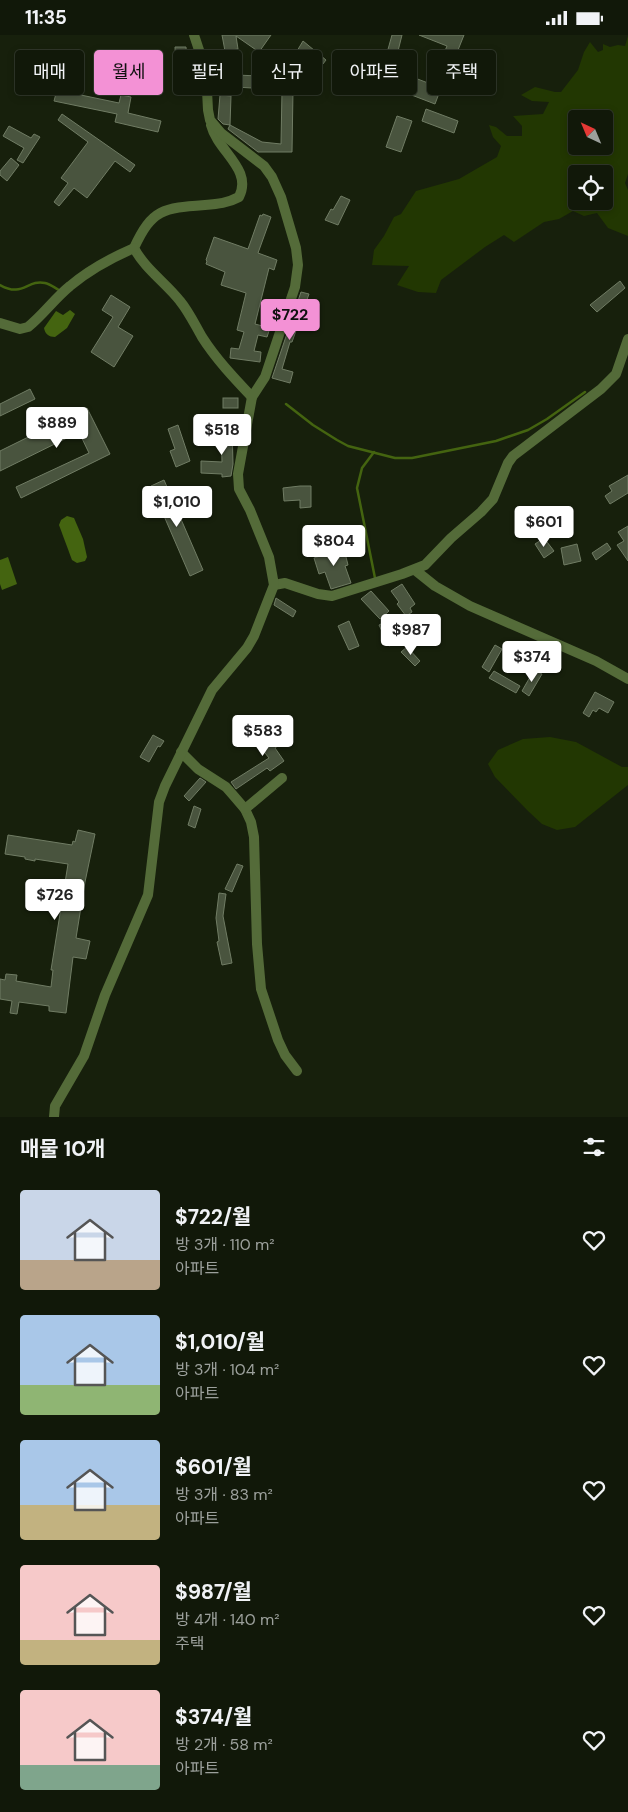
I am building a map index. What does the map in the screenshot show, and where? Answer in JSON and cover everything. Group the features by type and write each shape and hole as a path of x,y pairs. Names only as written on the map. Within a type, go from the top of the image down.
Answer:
{"street":[{"path":"0,323 20,329 28,327 69,286 92,269 116,255 134,248 148,223 158,213 169,209 229,202 239,197 244,183 241,173 213,133 208,110 206,71 194,35"},
{"path":"54,1117 55,1106 84,1056 105,995 148,895 158,802 212,690 247,648 254,636 274,585 269,557 250,510 239,489 238,474 241,449 252,397 265,377 295,287 298,265 296,248 281,197 272,177 264,166 220,133 210,120"},
{"path":"134,248 138,256 158,279 180,300 224,368 252,397"},
{"path":"616,375 628,339"},
{"path":"274,585 285,583 318,594 332,595 415,570 425,565 451,538 482,512 493,499 508,463 513,456 628,367"},
{"path":"415,570 435,586 470,607 596,661 628,679"},
{"path":"181,752 198,769 226,787 245,809 251,822 254,837 257,944 261,989 278,1040 285,1055 297,1071"},
{"path":"245,809 282,778"}],"shaded area":[{"path":"628,36 628,174 625,183 628,190 628,236 608,228 597,213 584,216 573,211 559,219 544,222 514,242 504,235 441,280 436,293 418,292 397,285 409,266 372,265 374,250 394,217 401,214 416,191 459,179 497,157 501,146 493,137 489,125 496,127 507,136 522,136 522,126 513,116 543,114 549,102 532,101 521,95 535,87 561,92 578,70 584,52 590,42 598,52 603,50 603,44 610,47 625,46"},
{"path":"70,310 75,314 67,328 55,337 45,332 44,328 56,311 63,315"},
{"path":"67,516 74,518 83,539 87,557 85,561 77,563 72,560 59,525 61,520"},
{"path":"8,557 17,584 2,590 0,584 0,560"},
{"path":"550,737 576,742 622,767 628,767 628,785 575,827 557,830 542,824 495,777 488,764 498,750 523,739"}],"building":[{"path":"222,35 271,35 260,50 256,50 236,36 238,49 225,50"},
{"path":"392,35 402,35 398,50 388,50"},
{"path":"419,35 464,35 458,50 445,50 447,46"},
{"path":"303,41 314,50 298,50"},
{"path":"175,47 186,47 186,50 175,50"},
{"path":"322,57 326,60 322,65"},
{"path":"242,75 252,76 252,88 242,87"},
{"path":"417,79 427,83 427,95 438,95 435,104 412,95 417,95"},
{"path":"56,95 81,95 119,103 121,95 131,97 128,113 161,121 158,132 115,122 117,114 54,101"},
{"path":"220,95 231,96 230,125 223,124 218,119"},
{"path":"282,95 293,95 292,152 258,152 228,129 230,125 262,142 281,144"},
{"path":"426,109 458,121 454,133 422,121"},
{"path":"62,114 135,165 130,172 115,161 87,198 74,188 59,206 54,202 68,183 61,178 88,142 58,120"},
{"path":"397,116 412,121 401,152 386,147"},
{"path":"9,126 31,138 34,134 40,137 23,163 17,160 24,148 3,136"},
{"path":"11,158 19,165 7,181 0,175 0,171"},
{"path":"341,196 350,200 338,225 325,220"},
{"path":"263,214 271,217 258,253 277,260 274,270 269,268 255,324 270,328 267,337 258,335 254,351 261,352 260,362 230,358 231,348 239,349 244,332 237,330 246,293 221,285 225,272 206,264 206,260 214,237 248,249 260,215 262,216"},
{"path":"620,281 625,288 597,312 590,305"},
{"path":"301,292 309,294 292,342 290,342 282,369 293,372 290,383 272,378"},
{"path":"111,295 130,307 118,327 133,336 114,367 91,352 113,317 102,310"},
{"path":"30,389 35,399 0,416 0,404"},
{"path":"223,398 238,398 238,408 223,408"},
{"path":"87,408 110,454 21,498 16,487 89,453 79,432 0,471 0,451"},
{"path":"178,425 190,461 176,467 170,451 175,449 168,429"},
{"path":"221,427 232,427 233,464 231,476 222,477 222,474 201,473 201,461 222,462"},
{"path":"628,475 628,493 610,504 605,496 612,491 609,486"},
{"path":"164,480 203,570 190,576 151,486"},
{"path":"311,486 311,507 300,508 300,500 284,501 283,488"},
{"path":"628,526 628,561 617,545 624,541 618,532"},
{"path":"544,538 554,551 544,558 535,544"},
{"path":"607,543 611,549 596,560 592,553"},
{"path":"577,544 581,561 564,565 561,548"},
{"path":"343,545 348,565 345,566 351,583 331,589 325,572 319,574 314,558 333,552 332,548"},
{"path":"402,584 415,604 410,608 412,612 406,616 397,604 399,602 391,591"},
{"path":"371,591 389,611 380,619 361,599"},
{"path":"276,598 296,611 293,617 274,605"},
{"path":"425,619 431,636 424,638 419,622"},
{"path":"349,621 359,646 349,650 338,626"},
{"path":"387,621 397,642 389,646 379,625"},
{"path":"495,645 502,649 489,672 482,667"},
{"path":"407,647 420,661 415,666 401,652"},
{"path":"534,670 542,674 529,696 522,691"},
{"path":"494,671 520,686 516,693 489,678"},
{"path":"595,692 614,702 608,713 599,708 596,712 593,710 589,717 583,713"},
{"path":"270,728 277,738 278,736 283,742 275,748 284,761 270,771 267,768 236,789 231,782 269,758 254,739"},
{"path":"153,735 164,741 160,747 158,746 149,762 140,757"},
{"path":"200,778 206,782 189,801 184,796"},
{"path":"194,806 201,809 195,828 188,825"},
{"path":"78,830 95,834 76,938 90,941 86,959 73,957 66,1013 49,1011 49,1006 19,1002 17,1014 10,1013 12,1001 0,999 0,979 5,980 6,974 17,975 16,981 51,987 53,970 51,970 68,864 35,859 35,861 25,859 25,857 5,854 8,835 72,845 73,841 75,842"},
{"path":"237,864 243,866 232,892 225,889"},
{"path":"219,893 226,894 223,916 232,963 222,965 217,942 219,941 216,918"}],"waterway":[{"path":"0,285 14,290 39,282 59,290"},
{"path":"286,404 313,425 348,446 395,458 412,458 496,441 528,430 585,392"},
{"path":"374,452 362,468 357,488 375,578"}]}
